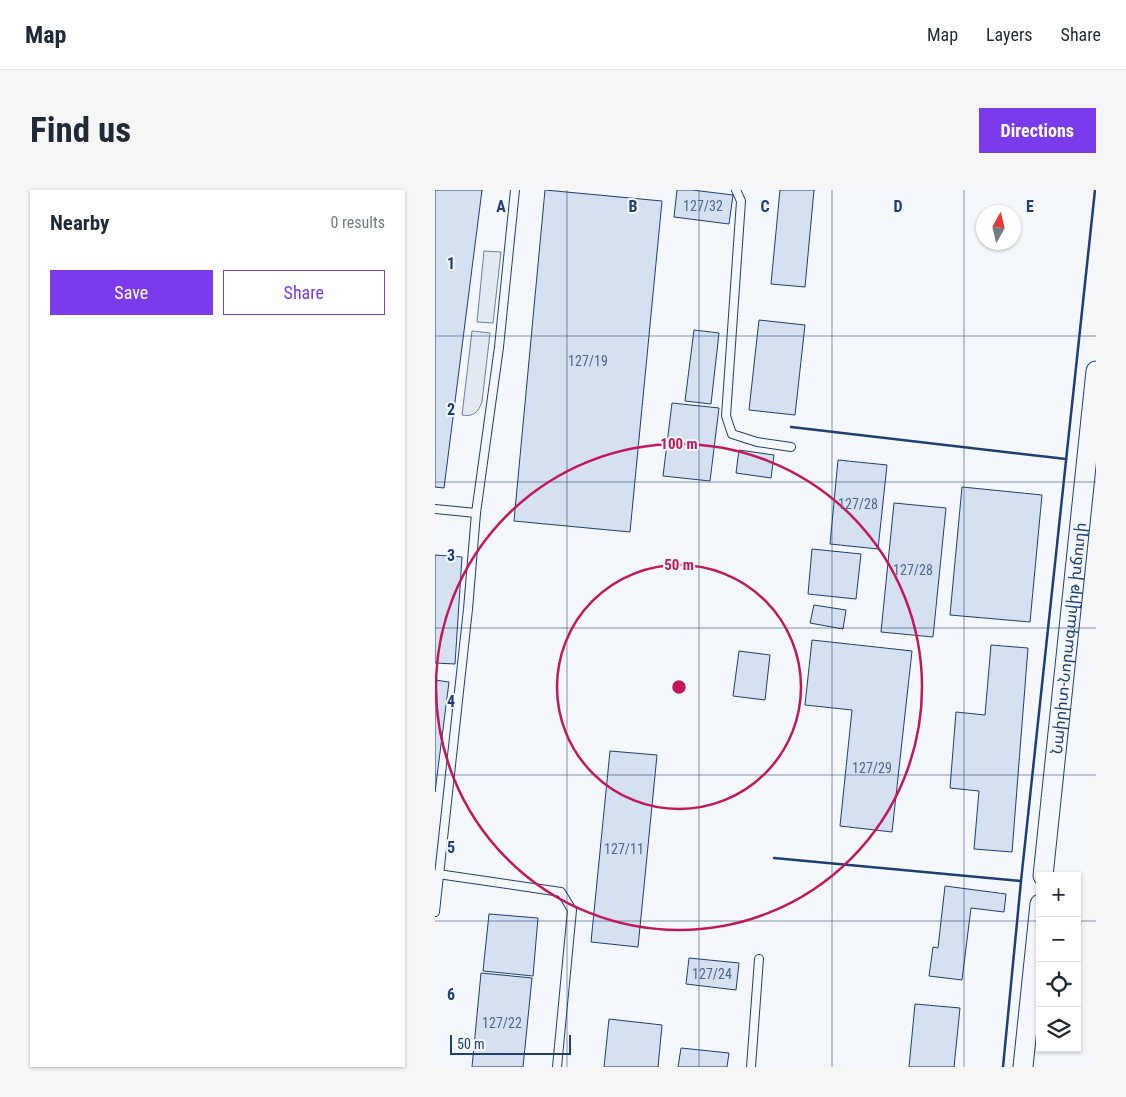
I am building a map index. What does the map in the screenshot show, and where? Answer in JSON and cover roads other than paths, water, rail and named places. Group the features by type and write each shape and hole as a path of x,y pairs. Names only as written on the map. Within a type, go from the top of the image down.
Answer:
{"street":[{"name":"Նաիրիտ-Նորագավիթ խճուղի","path":"1043,872 1096,371"},
{"path":"1023,1067 1039,917"}],"lane":[{"path":"435,912 468,609 476,513 499,347 515,190"},
{"path":"736,190 741,201 726,416 732,434 757,442 791,447"},
{"path":"435,509 476,513"},
{"path":"438,874 561,892 572,910 557,1067"},
{"path":"751,1067 759,959"}]}
